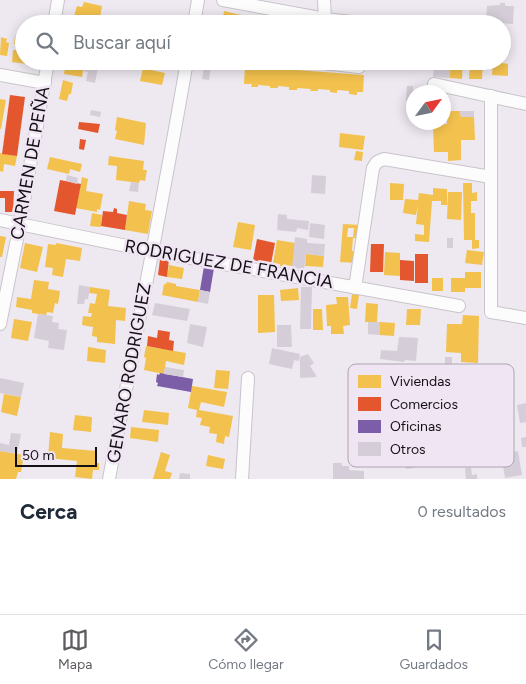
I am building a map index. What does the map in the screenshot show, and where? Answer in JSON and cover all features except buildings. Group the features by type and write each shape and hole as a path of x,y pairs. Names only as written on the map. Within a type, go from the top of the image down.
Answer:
{"street":[{"path":"56,15 58,0"},
{"path":"196,15 198,0"},
{"path":"223,0 304,15"},
{"path":"324,0 325,15"},
{"name":"CARMEN DE PEÑA","path":"0,324 20,224 47,70"},
{"name":"GENARO RODRIGUEZ","path":"109,479 186,70"},
{"path":"0,75 45,83"},
{"path":"434,84 526,104"},
{"path":"490,96 491,312 526,318"},
{"path":"355,288 373,168 377,162 384,159 491,177"},
{"name":"RODRIGUEZ DE FRANCIA","path":"0,220 151,251 459,306"},
{"path":"242,479 248,378"}]}
